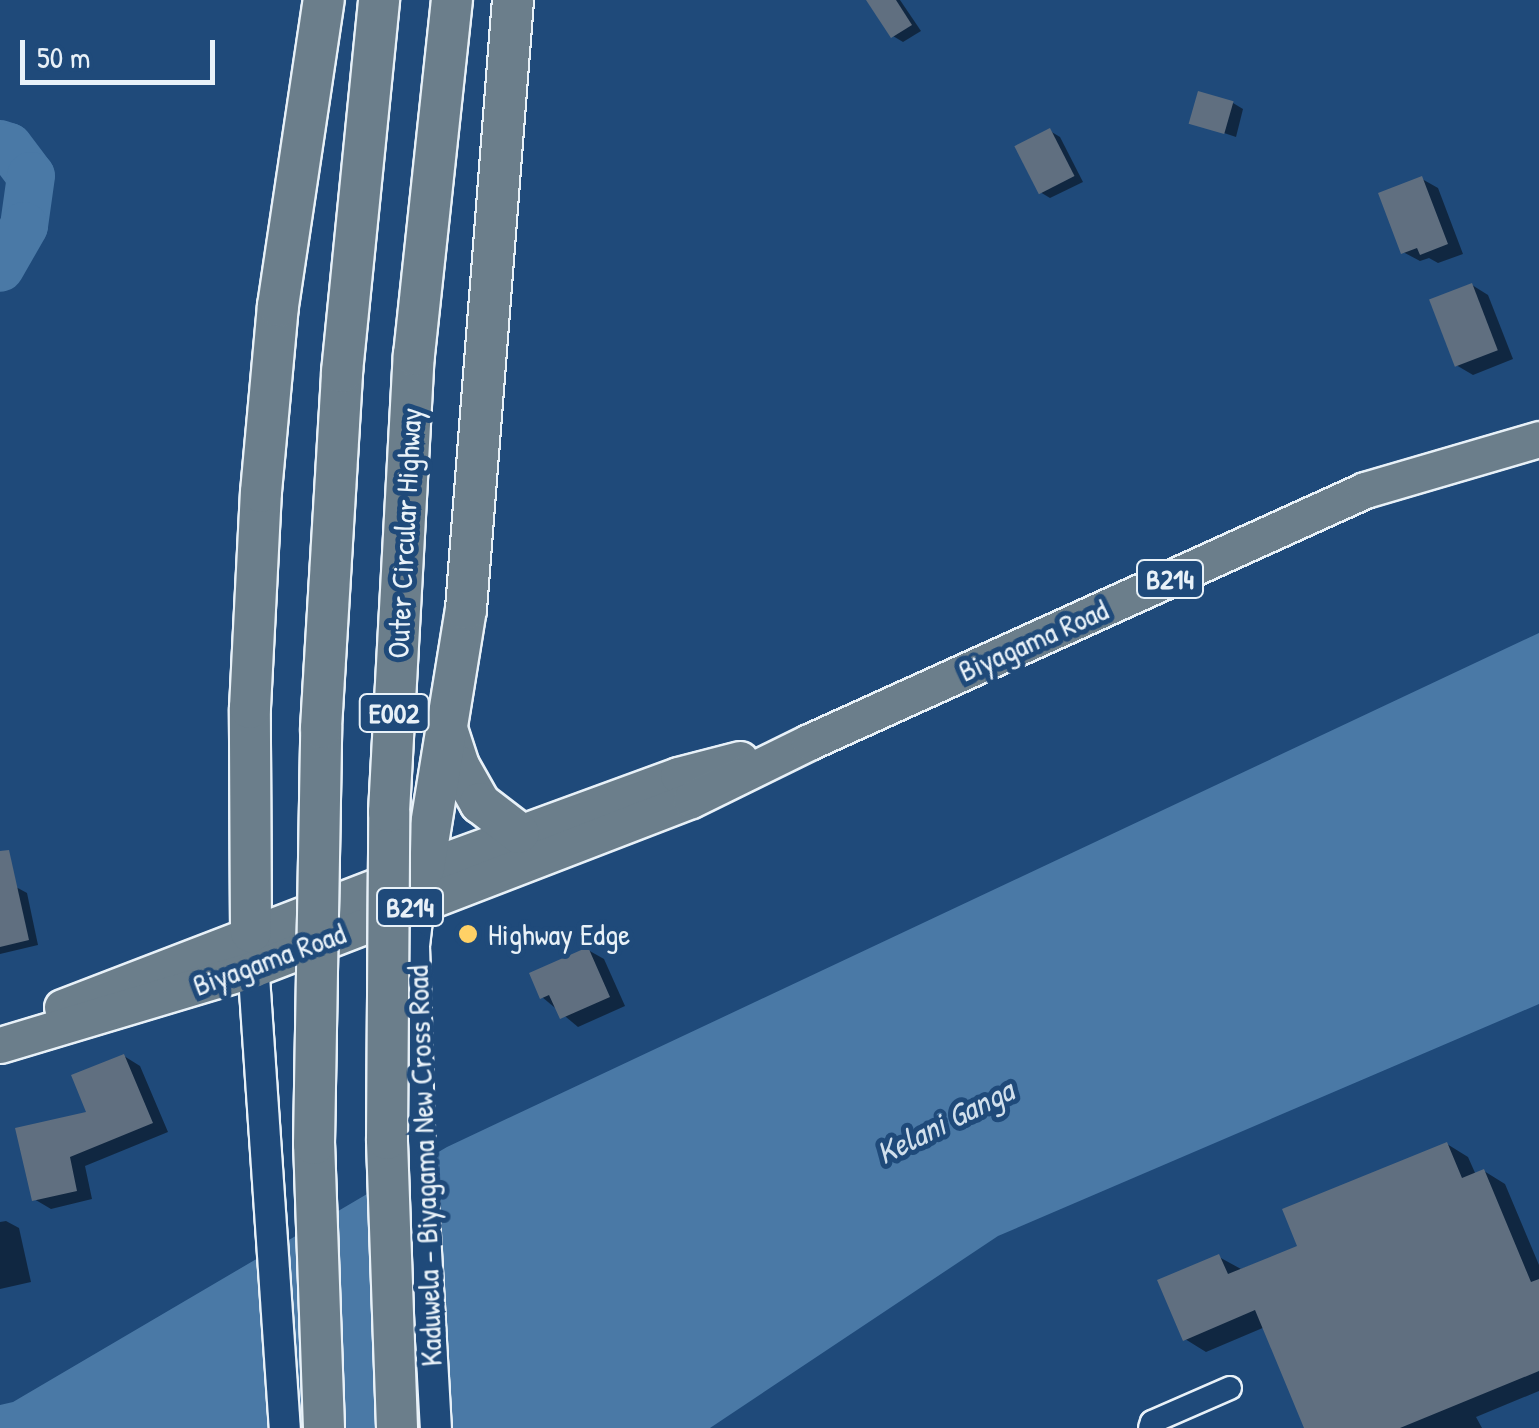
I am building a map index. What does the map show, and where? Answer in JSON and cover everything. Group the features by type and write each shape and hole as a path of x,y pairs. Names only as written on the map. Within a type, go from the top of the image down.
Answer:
{"highway":[{"path":"252,951 250,708 261,492 278,306 324,0"},
{"name":"E002","path":"324,1428 314,1144 320,728 342,372 378,0"},
{"name":"Outer Circular Highway","path":"397,1428 387,1139 389,812 414,356 452,0"},
{"path":"421,886 448,732 478,488 513,0"},
{"path":"448,732 458,766 480,803 519,833"}],"main road":[{"name":"Biyagama Road","path":"0,1045 421,886 691,800 809,742 1365,490 1539,439"},
{"name":"Biyagama Road","path":"421,886 519,833 678,775 809,742"},
{"name":"Biyagama Road","path":"0,1036 106,987 252,951"}],"street":[{"name":"Kaduwela - Biyagama New Cross Road","path":"421,886 414,946 419,1126 436,1428"},
{"path":"252,951 284,1428"},
{"path":"1150,1428 1152,1422 1230,1388"}],"water":[{"name":"Kelani Ganga","path":"1539,633 1539,1004 998,1236 710,1428 0,1428 0,1405 13,1402 447,1147"}],"building":[{"path":"866,0 896,0 912,25 891,38"},
{"path":"1198,91 1234,101 1224,134 1189,124"},
{"path":"1050,128 1075,176 1039,194 1014,146"},
{"path":"1422,176 1448,244 1420,255 1417,248 1401,254 1378,193"},
{"path":"1472,283 1498,350 1455,367 1429,299"},
{"path":"9,850 29,940 0,947 0,851"},
{"path":"588,947 610,997 560,1019 549,995 540,999 529,973"},
{"path":"124,1054 153,1123 70,1157 77,1191 32,1201 15,1128 86,1112 71,1075"},
{"path":"1447,1142 1462,1178 1484,1169 1531,1282 1539,1279 1539,1371 1400,1428 1304,1428 1255,1310 1183,1341 1157,1280 1219,1254 1228,1274 1297,1246 1282,1209"}],"waterway":[{"path":"0,144 9,147 31,176 24,226 0,268"}],"place":[{"name":"Highway Edge","path":"468,934"}]}
